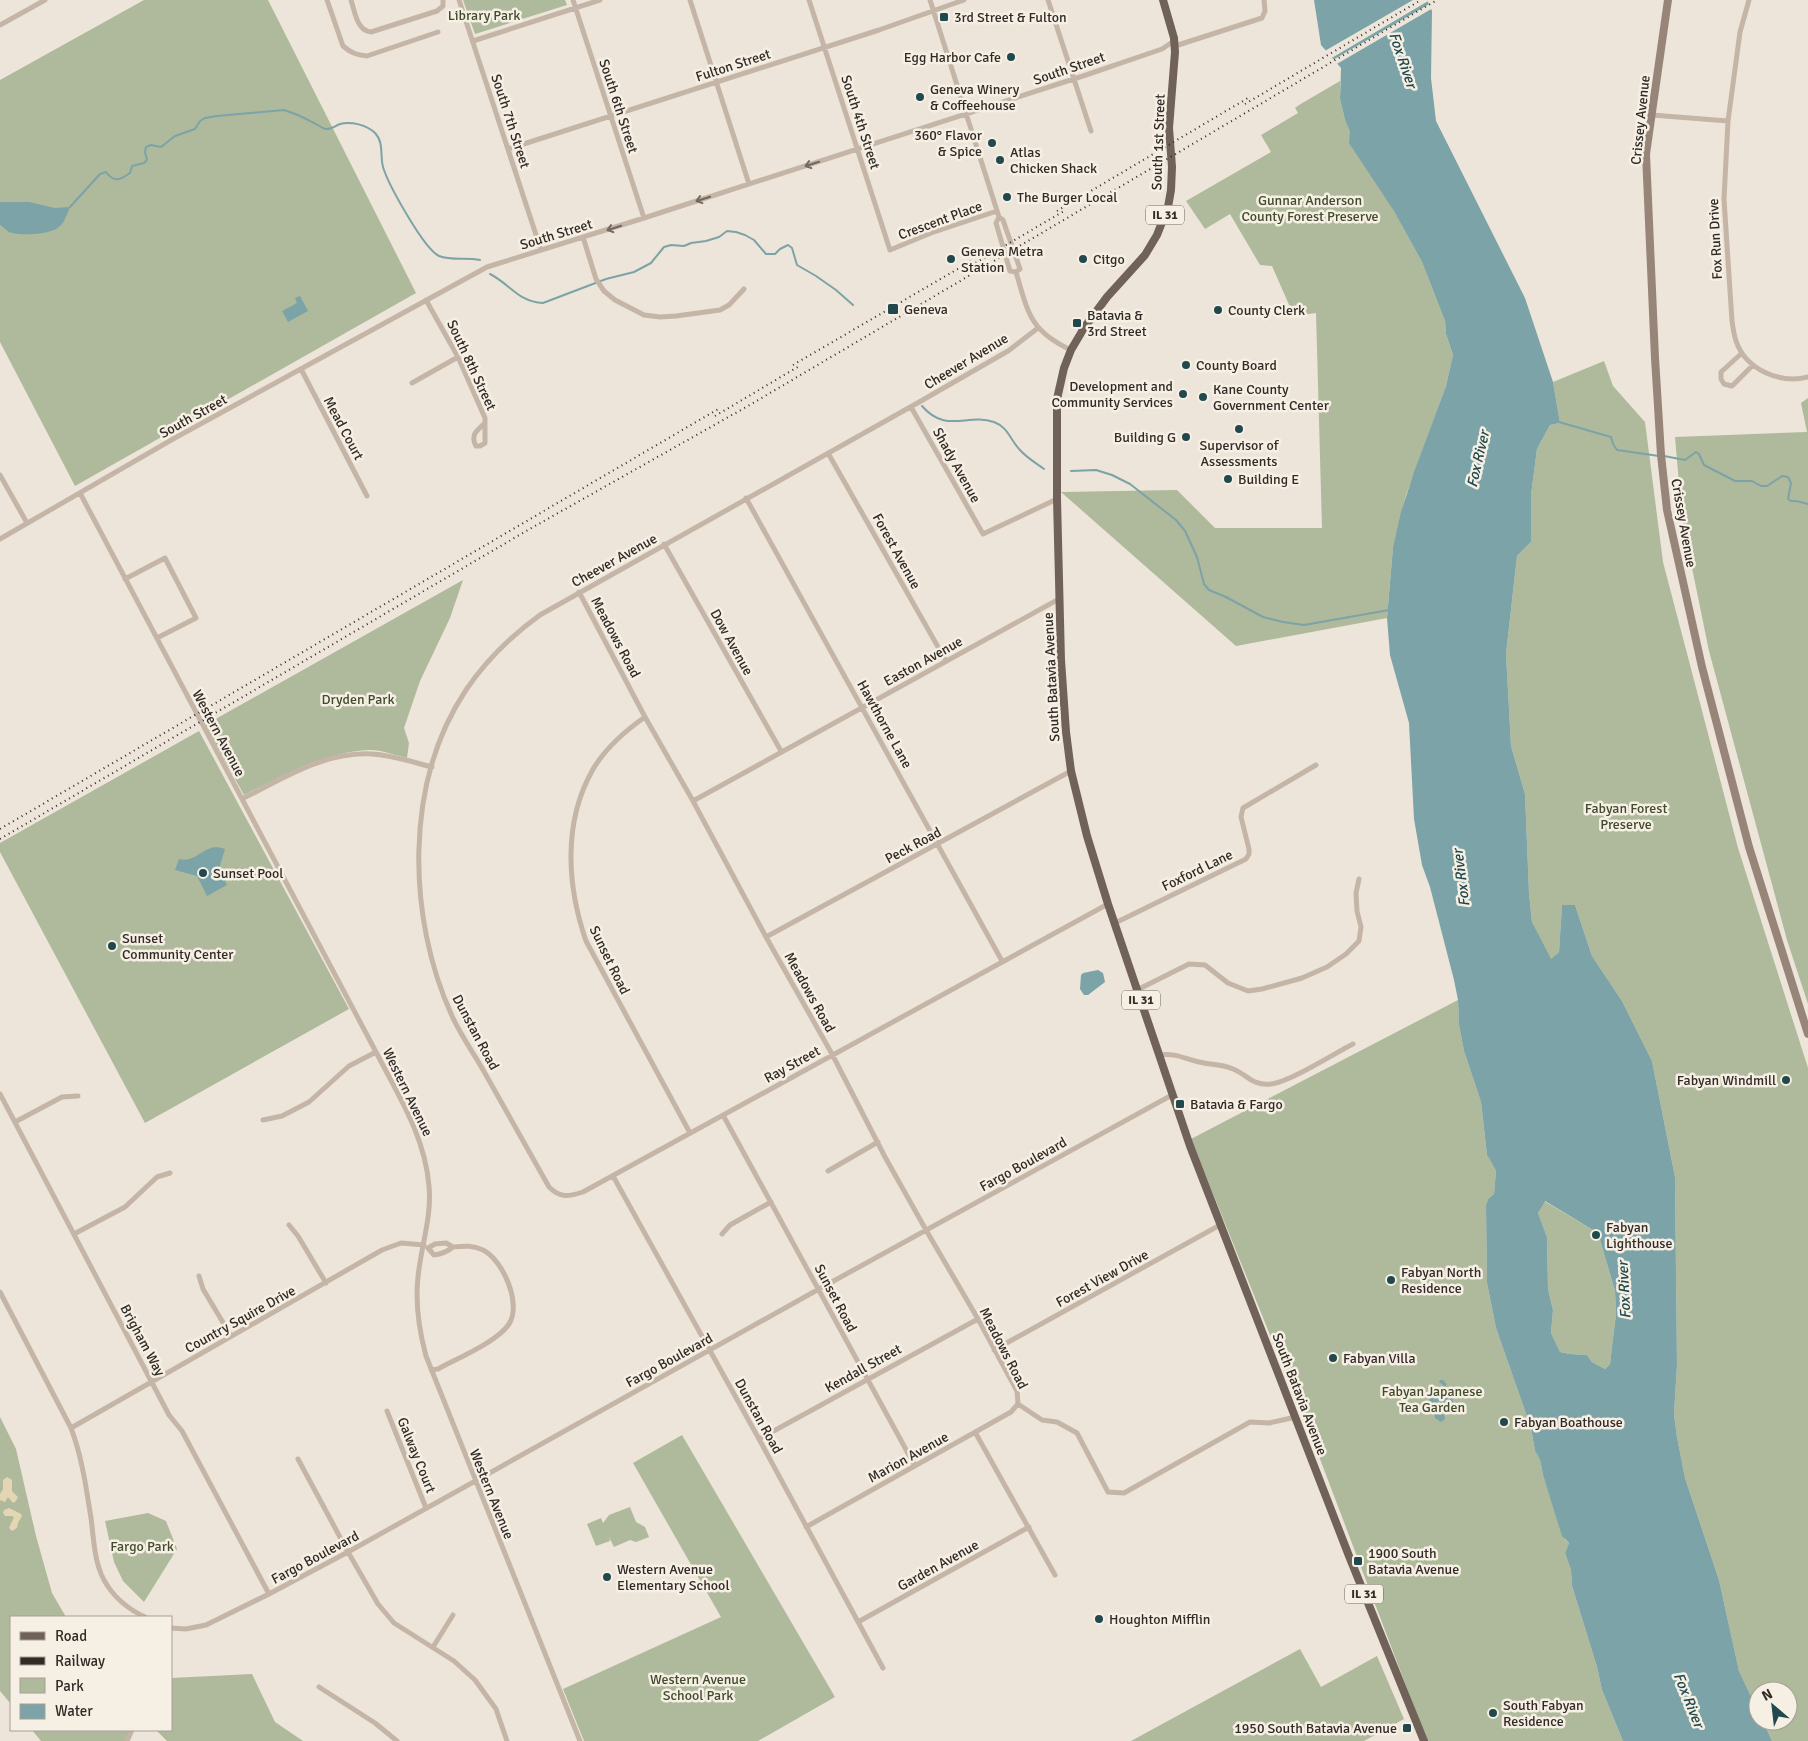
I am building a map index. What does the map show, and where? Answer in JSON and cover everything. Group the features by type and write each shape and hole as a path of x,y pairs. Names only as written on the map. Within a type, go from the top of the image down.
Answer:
{"main road":[{"name":"South 1st Street","path":"1108,297 1148,250 1157,235 1168,207 1172,167 1169,128 1175,46 1163,0"},
{"name":"Crissey Avenue","path":"1668,0 1646,154 1660,441 1666,510 1702,667 1749,847 1808,1034"},
{"name":"South Batavia Avenue","path":"1108,297 1089,319 1071,350 1064,368 1057,399 1057,499 1063,691 1071,771 1087,836 1108,904 1172,1095 1220,1225 1349,1556 1424,1741"}],"street":[{"path":"0,25 45,0"},
{"path":"327,0 343,46 349,52 357,55 367,56 438,32"},
{"path":"351,0 360,27 365,31 372,32 437,11 443,6 443,0"},
{"name":"South 7th Street","path":"459,0 541,250"},
{"name":"South 6th Street","path":"573,0 644,218"},
{"path":"473,41 600,0"},
{"path":"690,0 750,184"},
{"name":"South 4th Street","path":"809,0 890,250"},
{"path":"930,0 998,214 1003,220 1020,269 1016,272"},
{"name":"Fulton Street","path":"508,149 825,47 964,0"},
{"path":"1048,0 1091,131"},
{"name":"South Street","path":"0,538 173,439 487,267 1262,18 1266,11 1264,0"},
{"name":"Fox Run Drive","path":"1749,0 1740,32 1728,121 1724,199 1732,321 1736,341 1742,353 1753,365 1773,377 1796,380 1808,377"},
{"path":"1162,49 1175,46"},
{"path":"1652,115 1728,121"},
{"path":"998,214 996,223 1010,270 1016,272"},
{"name":"Crescent Place","path":"890,250 931,233 998,214"},
{"path":"583,237 596,279 604,291 644,315 676,316 720,310 729,305 744,289"},
{"path":"1016,272 1028,313 1038,328 1056,343 1071,350"},
{"name":"South 8th Street","path":"426,300 458,357 475,391 485,418 485,423 484,443 476,446 473,438 477,429 485,423"},
{"name":"Cheever Avenue","path":"432,768 439,744 465,690 483,666 520,630 540,615 911,407 1008,351 1038,328"},
{"path":"1742,353 1721,372 1720,379 1724,384 1732,386 1753,365"},
{"path":"412,384 458,357"},
{"name":"Mead Court","path":"301,369 367,496"},
{"name":"Shady Avenue","path":"911,407 983,534 1057,499"},
{"name":"Forest Avenue","path":"828,453 946,661"},
{"path":"0,474 27,523"},
{"name":"Western Avenue","path":"80,493 414,1125 422,1147 430,1187 429,1211 418,1276 417,1307 419,1332 431,1370 474,1481 580,1741"},
{"name":"Hawthorne Lane","path":"746,498 863,706 1002,961"},
{"name":"Dow Avenue","path":"664,544 780,752"},
{"path":"125,579 164,558 196,618 157,638"},
{"name":"Meadows Road","path":"579,592 766,937 832,1054 926,1230 1017,1391 1018,1404"},
{"name":"Easton Avenue","path":"693,801 1060,599"},
{"name":"Sunset Road","path":"645,716 609,748 592,770 580,798 573,828 570,855 572,887 577,915 586,941 690,1133"},
{"path":"242,799 311,765 349,755 371,754 393,757 432,768"},
{"name":"Foxford Lane","path":"1115,923 1246,859 1249,849 1241,817 1243,808 1316,765"},
{"name":"Dunstan Road","path":"432,768 421,810 418,846 422,912 433,964 457,1025 549,1187 555,1193 564,1197"},
{"name":"Peck Road","path":"766,937 1071,771"},
{"path":"1137,990 1188,964 1205,965 1228,983 1248,991 1302,978 1327,967 1346,954 1359,941 1361,927 1357,911 1356,893 1359,879"},
{"name":"Ray Street","path":"564,1197 583,1192 1108,904"},
{"path":"1158,1055 1176,1054 1200,1062 1218,1064 1242,1073 1258,1084 1273,1084 1291,1077 1353,1044"},
{"path":"263,1120 282,1116 309,1102 349,1066 376,1052"},
{"name":"Brigham Way","path":"0,1094 169,1415 182,1431 269,1594"},
{"name":"Fargo Boulevard","path":"172,1628 186,1629 206,1625 348,1552 819,1289 1172,1095"},
{"path":"15,1122 62,1097 78,1096"},
{"name":"Sunset Road","path":"723,1115 914,1466"},
{"path":"828,1171 878,1142"},
{"path":"74,1234 125,1207 157,1177 170,1173"},
{"name":"Dunstan Road","path":"612,1176 710,1350 883,1668"},
{"path":"722,1234 730,1225 771,1202"},
{"name":"Forest View Drive","path":"994,1350 1220,1225"},
{"path":"289,1226 298,1236 326,1283"},
{"name":"Country Squire Drive","path":"71,1428 388,1248 401,1243 424,1245"},
{"path":"431,1370 438,1369 500,1335 510,1322 514,1307 511,1288 498,1266 485,1251 470,1246 453,1247"},
{"path":"199,1276 203,1289 231,1336"},
{"path":"0,1292 71,1428 78,1447 96,1557 106,1585 132,1611 143,1616"},
{"name":"Kendall Street","path":"759,1439 978,1319"},
{"path":"1018,1404 1042,1420 1057,1422 1077,1433 1108,1492 1124,1493 1250,1422 1269,1423 1296,1417"},
{"name":"Marion Avenue","path":"806,1527 1011,1412 1018,1404"},
{"name":"Galway Court","path":"386,1411 426,1508"},
{"path":"975,1432 1055,1575"},
{"path":"298,1459 378,1604 394,1623 454,1660 475,1680 496,1709 507,1741"},
{"name":"Garden Avenue","path":"858,1622 1028,1527"},
{"path":"433,1647 453,1615"},
{"path":"320,1687 375,1723 397,1741"}],"green space":[{"path":"144,0 268,0 416,293 75,486 0,342 0,80"},
{"name":"Library Park","path":"463,0 565,0 567,5 475,34"},
{"name":"Gunnar Anderson County Forest Preserve","path":"1340,81 1340,99 1345,120 1422,262 1445,321 1446,334 1453,355 1446,386 1406,495 1393,547 1387,618 1236,646 1061,492 1177,490 1215,528 1322,528 1316,313 1294,316 1272,266 1260,265 1230,214 1205,229 1186,201 1271,152 1261,135 1298,113 1295,108 1299,105"},
{"name":"Fabyan Forest Preserve","path":"1604,361 1613,386 1645,422 1663,562 1738,848 1808,1068 1808,1741 1772,1741 1768,1731 1798,1731 1798,1681 1748,1681 1748,1690 1739,1671 1719,1580 1685,1478 1674,1414 1677,1365 1675,1177 1652,1061 1622,1001 1592,956 1575,905 1562,905 1559,952 1550,960 1532,922 1525,794 1511,746 1506,654 1517,556 1531,542 1531,495 1537,449 1550,425 1560,423 1553,382"},
{"path":"1808,398 1808,1004 1787,940 1709,651 1682,519 1675,437 1807,432 1801,403"},
{"name":"Dryden Park","path":"463,580 450,618 420,681 404,728 409,743 407,758 370,750 337,755 305,766 244,795 205,725"},
{"path":"199,731 349,1009 145,1123 0,852 0,843"},
{"name":"Fabyan Japanese Tea Garden","path":"1458,1000 1459,1025 1464,1051 1481,1102 1487,1155 1496,1171 1494,1194 1488,1199 1486,1205 1487,1283 1496,1328 1531,1428 1535,1451 1540,1460 1543,1475 1565,1540 1569,1543 1565,1553 1571,1570 1572,1586 1597,1667 1602,1690 1623,1741 1427,1741 1320,1459 1191,1139"},
{"path":"1544,1201 1598,1233 1615,1291 1616,1314 1610,1364 1605,1369 1592,1362 1587,1355 1560,1352 1551,1333 1553,1310 1548,1289 1547,1237 1538,1213"},
{"path":"0,1417 16,1449 36,1536 52,1593 65,1616 10,1616 10,1703 0,1691"},
{"name":"Western Avenue School Park","path":"682,1435 835,1697 758,1741 584,1741 563,1689 721,1617 633,1463"},
{"path":"630,1507 636,1522 645,1527 649,1537 636,1542 630,1540 614,1547 609,1537 610,1541 596,1546 587,1524 601,1518 603,1523 609,1515"},
{"name":"Fargo Park","path":"148,1513 166,1521 177,1549 144,1602 123,1581 114,1562 105,1521"},
{"path":"1300,1649 1321,1687 1377,1656 1404,1719 1364,1741 1131,1741"},
{"path":"252,1674 275,1722 303,1741 167,1741 157,1731 172,1731 172,1678"},
{"path":"33,1731 132,1731 127,1741 41,1741"}],"sand":[{"path":"7,1477 12,1480 12,1491 18,1497 13,1503 8,1497 5,1502 0,1500 3,1480"},
{"path":"9,1508 22,1516 17,1528 12,1531 9,1528 14,1517 5,1516 3,1513 4,1510"}],"water":[{"name":"Fox River","path":"1314,0 1427,0 1432,11 1431,78 1436,121 1525,298 1553,382 1560,423 1550,425 1537,449 1531,495 1531,542 1517,556 1506,654 1511,746 1525,794 1532,922 1551,959 1559,952 1562,905 1575,905 1592,956 1622,1001 1652,1061 1675,1177 1677,1365 1674,1414 1677,1437 1685,1478 1719,1580 1739,1671 1748,1690 1748,1731 1768,1731 1772,1741 1623,1741 1602,1690 1597,1667 1572,1586 1571,1570 1565,1553 1569,1543 1562,1536 1540,1460 1535,1451 1531,1428 1496,1328 1487,1283 1486,1205 1488,1199 1494,1194 1496,1171 1487,1155 1481,1102 1464,1051 1454,980 1430,887 1422,865 1414,819 1409,723 1390,655 1387,618 1393,547 1401,512 1446,386 1453,355 1446,334 1445,321 1422,262 1394,211 1349,143 1350,131 1340,99 1341,68 1321,45","holes":["1545,1201 1598,1233 1615,1291 1616,1314 1610,1364 1605,1369 1592,1362 1587,1355 1560,1352 1551,1333 1553,1310 1548,1289 1547,1237 1538,1213"]},
{"path":"0,202 29,202 55,208 70,207 63,223 55,230 35,234 20,234 9,232 0,225"},
{"path":"300,296 308,311 288,322 282,311 297,303 295,298"},
{"name":"Sunset Pool","path":"217,847 225,849 219,869 227,885 207,896 197,876 175,870 179,859 189,859"},
{"path":"1098,970 1103,973 1105,982 1088,995 1084,995 1080,989 1081,975"},
{"path":"1440,1380 1446,1383 1447,1394 1451,1396 1453,1401 1451,1408 1447,1411 1439,1401 1433,1403 1444,1414 1445,1419 1441,1422 1435,1418 1434,1410 1426,1405 1432,1395 1445,1393 1443,1385 1439,1382"}],"pier":[{"path":"1413,0 1430,0 1330,59 1323,52"},
{"path":"1431,3 1433,8 1335,65 1331,61"}],"waterway":[{"path":"70,207 100,174 106,172 114,179 123,177 130,173 132,166 144,163 147,160 146,147 151,145 161,147 175,136 195,129 200,121 205,118 284,110 325,129 340,124 354,123 372,130 380,141 383,166 387,178 408,217 425,242 439,256 480,260"},
{"path":"490,274 521,296 534,302 543,303 606,279 634,272 651,263 664,247 671,245 684,246 706,241 719,237 727,231 736,232 754,240 766,254 775,254 788,245 792,248 797,265 836,290 853,305"},
{"path":"922,406 931,414 948,421 984,420 999,424 1023,453 1044,469"},
{"path":"1559,422 1611,437 1617,450 1659,456"},
{"path":"1664,456 1685,460 1696,452 1699,454 1704,465 1735,481 1752,481 1761,486 1767,486 1782,476 1788,477 1791,483 1788,499 1808,504"},
{"path":"1071,471 1096,470 1130,484 1176,520 1185,531 1197,557 1204,584 1209,590 1263,617 1304,625 1389,610"}],"railway":[{"path":"1245,104 1421,0"},
{"path":"0,839 528,530 748,406 1437,0"},
{"path":"1057,211 1248,98"},
{"path":"967,268 1064,211"},
{"path":"793,365 973,260"},
{"path":"715,416 801,365"},
{"path":"0,829 720,408"}],"place":[{"name":"3rd Street & Fulton","path":"944,17"},
{"name":"Egg Harbor Cafe","path":"1011,57"},
{"name":"Geneva Winery & Coffeehouse","path":"920,97"},
{"name":"360° Flavor & Spice","path":"992,143"},
{"name":"Atlas Chicken Shack","path":"1000,160"},
{"name":"The Burger Local","path":"1007,197"},
{"name":"Geneva Metra Station","path":"951,259"},
{"name":"Citgo","path":"1083,259"},
{"name":"Geneva","path":"893,309"},
{"name":"County Clerk","path":"1218,310"},
{"name":"Batavia & 3rd Street","path":"1077,323"},
{"name":"County Board","path":"1186,365"},
{"name":"Development and Community Services","path":"1183,394"},
{"name":"Kane County Government Center","path":"1203,397"},
{"name":"Supervisor of Assessments","path":"1239,429"},
{"name":"Building G","path":"1186,437"},
{"name":"Building E","path":"1228,479"},
{"name":"Sunset Pool","path":"203,873"},
{"name":"Sunset Community Center","path":"112,946"},
{"name":"Fabyan Windmill","path":"1786,1080"},
{"name":"Batavia & Fargo","path":"1180,1104"},
{"name":"Fabyan Lighthouse","path":"1596,1235"},
{"name":"Fabyan North Residence","path":"1391,1280"},
{"name":"Fabyan Villa","path":"1333,1358"},
{"name":"Fabyan Boathouse","path":"1504,1422"},
{"name":"1900 South Batavia Avenue","path":"1358,1561"},
{"name":"Western Avenue Elementary School","path":"607,1577"},
{"name":"Houghton Mifflin","path":"1099,1619"},
{"name":"South Fabyan Residence","path":"1493,1713"},
{"name":"1950 South Batavia Avenue","path":"1407,1728"}]}
